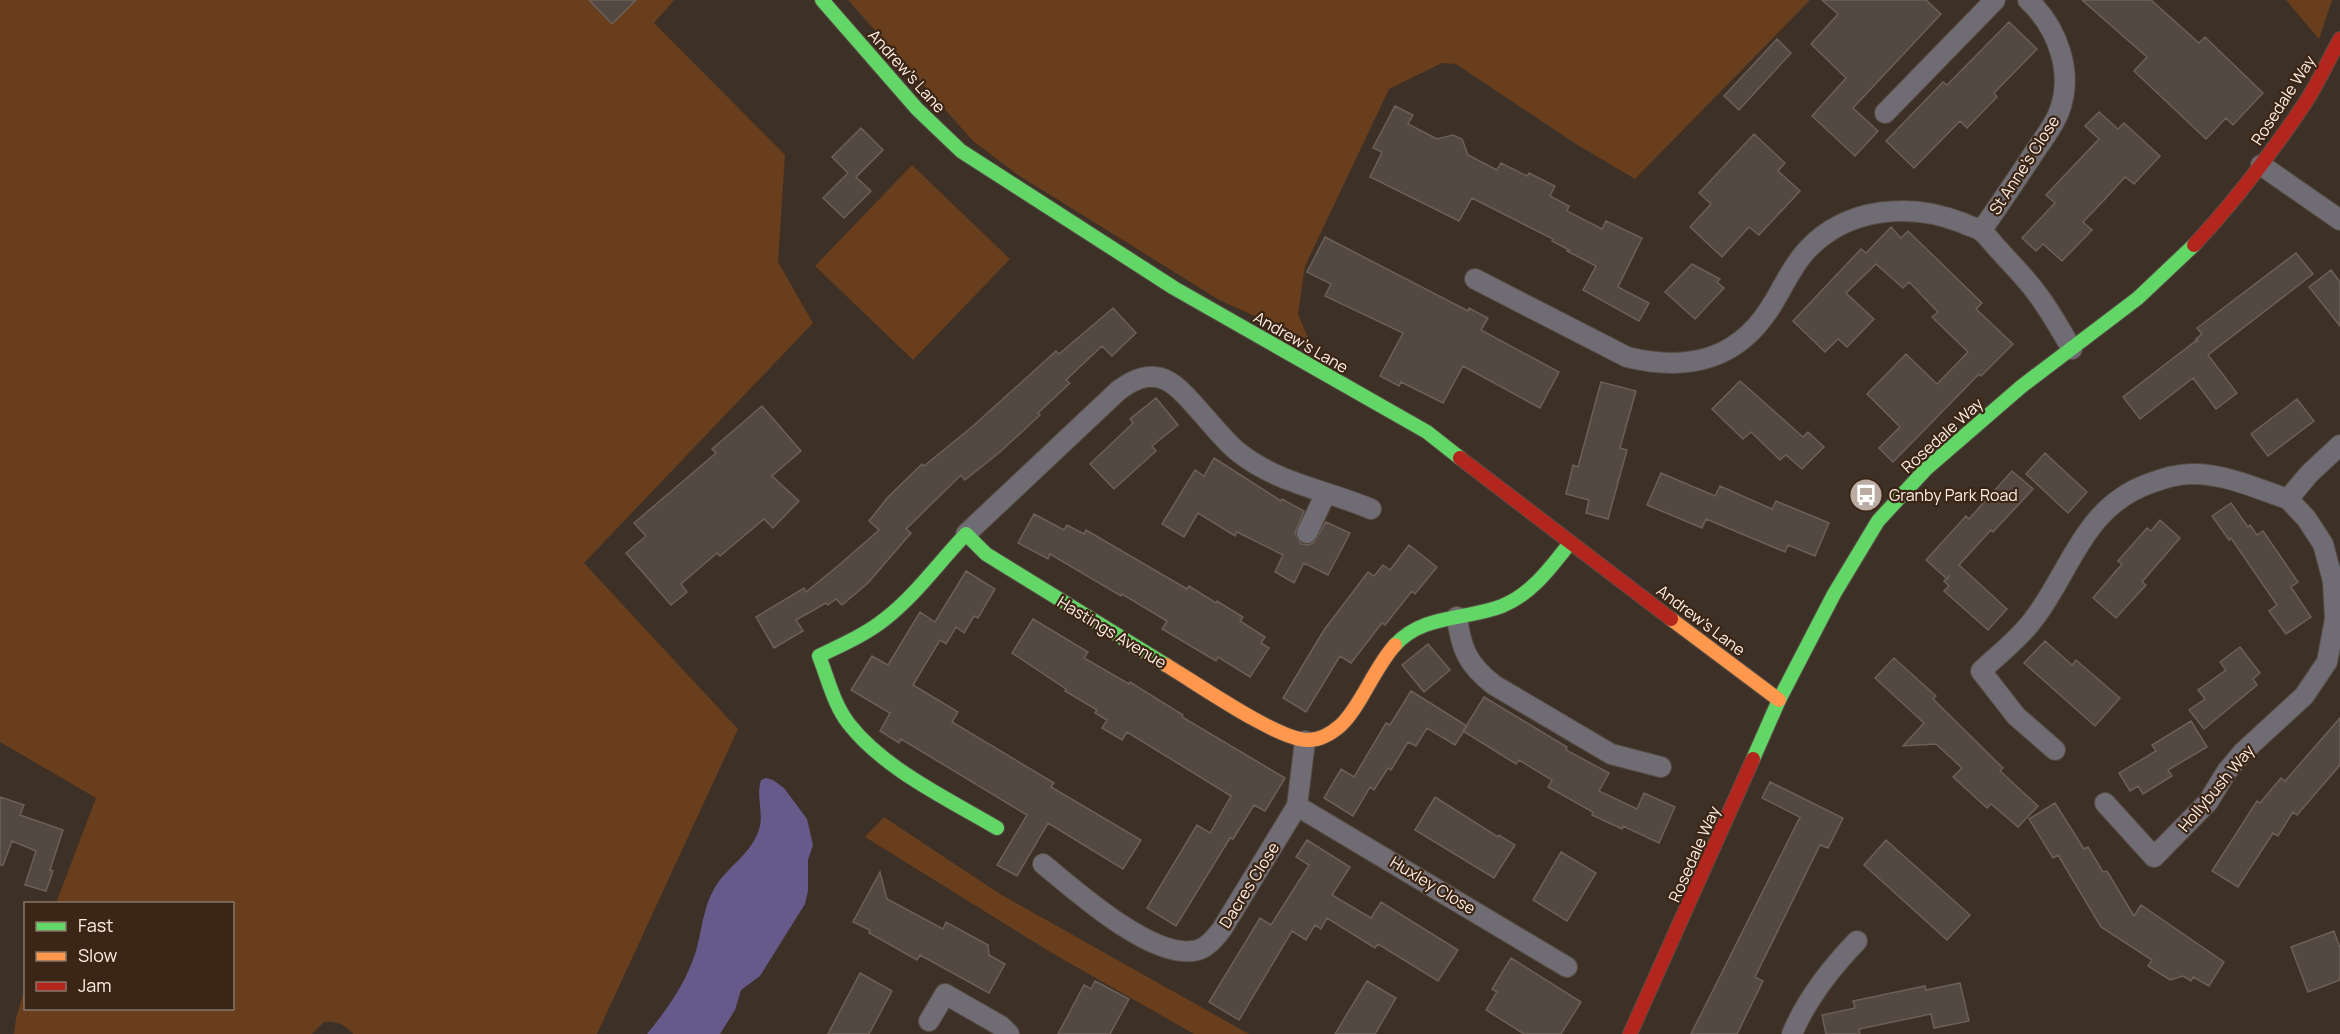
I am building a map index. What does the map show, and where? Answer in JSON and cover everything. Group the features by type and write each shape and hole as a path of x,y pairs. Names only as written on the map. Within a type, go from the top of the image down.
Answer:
{"street":[{"name":"Andrew's Lane","path":"822,0 917,109 961,152 1174,288 1427,432 1779,700"},
{"path":"1885,113 1995,0"},
{"name":"St Anne's Close","path":"1981,231 2059,114 2065,91 2065,70 2060,49 2048,24 2028,0"},
{"name":"Rosedale Way","path":"1630,1034 1779,700 1834,594 1878,521 1926,469 2022,386 2138,298 2180,261 2227,210 2261,165 2308,98 2340,39"},
{"path":"2261,165 2340,220"},
{"path":"1475,279 1627,357 1648,362 1698,361 1727,351 1752,333 1769,310 1790,270 1808,249 1833,228 1856,218 1910,209 1942,215 1981,231 2038,295 2072,349"},
{"path":"997,828 922,782 864,741 848,722 819,656 863,634 907,599 966,534 1119,390 1132,381 1146,377 1159,377 1169,381 1179,389 1218,435 1259,466 1278,476 1371,509"},
{"path":"2288,499 2309,474 2340,445"},
{"name":"Hollybush Way","path":"2055,750 2016,716 1981,671 2032,621 2057,583 2079,543 2095,521 2116,500 2139,487 2168,476 2196,474 2226,478 2288,499 2306,518 2323,544 2333,581 2335,619 2327,662 2304,696 2243,752 2227,771 2208,802 2154,857 2105,803"},
{"path":"1307,533 1326,493"},
{"name":"Hastings Avenue","path":"966,534 986,554 1023,577 1272,729 1305,741"},
{"path":"1305,741 1333,732 1342,724 1387,655 1409,632 1423,625 1511,604 1541,579 1570,543"},
{"path":"1456,617 1460,643 1466,655 1482,676 1494,685 1611,754 1661,767"},
{"name":"Dacres Close","path":"1043,864 1112,919 1141,936 1164,947 1194,951 1213,940 1222,929 1297,806 1305,741"},
{"name":"Huxley Close","path":"1297,806 1567,967"},
{"path":"1792,1034 1810,998 1857,941"},
{"path":"929,1021 945,994 1001,1026 1009,1034"}],"shaded area":[{"path":"0,0 674,0 654,23 785,155 778,262 813,323 584,563 738,729 597,1034 353,1034 336,1023 324,1022 312,1034 14,1034 24,992 24,1010 234,1010 234,902 56,902 96,798 0,742"},
{"path":"848,0 1810,0 1635,179 1576,144 1456,64 1442,63 1389,89 1305,266 1298,314 1309,340 1221,301 1018,175 973,141"},
{"path":"2286,0 2332,0 2319,39"},
{"path":"912,165 1010,259 913,360 815,266"},
{"path":"766,778 784,788 807,819 813,845 808,860 808,891 805,904 760,976 741,990 735,1010 720,1034 647,1034 669,1005 687,974 696,951 707,904 714,889 757,836 761,820 760,786 761,780"},
{"path":"884,817 1000,894 1249,1034 1194,1034 1052,953 865,837"}],"building":[{"path":"589,0 636,0 612,24"},
{"path":"1822,0 1926,0 1941,14 1853,108 1878,131 1855,156 1812,116 1846,78 1811,44 1838,14"},
{"path":"2082,0 2151,0 2199,43 2205,37 2263,93 2233,125 2226,118 2206,139 2134,71 2147,57"},
{"path":"2009,22 2037,49 1994,93 1997,97 1967,128 1960,121 1914,168 1886,141 1943,82 1947,85"},
{"path":"1777,39 1791,53 1739,110 1724,96"},
{"path":"1395,106 1413,115 1408,124 1437,139 1453,135 1462,139 1468,155 1497,170 1501,163 1555,186 1550,196 1569,206 1567,211 1602,229 1606,221 1642,238 1618,287 1649,303 1639,321 1583,290 1596,266 1567,251 1569,250 1552,241 1553,239 1472,198 1459,221 1370,177 1382,152 1373,148"},
{"path":"2099,112 2118,129 2124,123 2160,156 2134,184 2125,177 2083,222 2092,230 2062,261 2043,244 2036,251 2022,238 2055,203 2046,195 2099,139 2085,126"},
{"path":"861,128 883,150 856,177 871,191 844,218 823,198 848,173 832,157"},
{"path":"1754,134 1785,163 1778,171 1800,191 1759,235 1749,227 1722,257 1690,227 1711,204 1699,193"},
{"path":"1891,227 1901,238 1908,231 1982,303 1976,309 2013,344 1981,376 1979,374 1893,462 1879,448 1900,427 1867,394 1906,354 1937,384 1968,352 1932,317 1938,312 1909,282 1903,288 1876,264 1846,293 1874,319 1847,347 1838,339 1825,352 1793,321 1861,249 1866,253"},
{"path":"1325,237 1468,311 1469,308 1488,318 1481,330 1559,372 1540,408 1463,366 1443,403 1401,382 1399,386 1380,376 1403,333 1325,296 1331,284 1307,272"},
{"path":"2296,253 2313,274 2208,355 2237,393 2216,409 2193,378 2140,419 2123,397 2202,334 2197,328"},
{"path":"1692,264 1720,279 1717,282 1724,288 1695,319 1665,292"},
{"path":"2331,270 2340,282 2340,326 2309,287"},
{"path":"1113,308 1136,333 1112,356 1102,346 1066,380 1070,383 1038,413 1040,415 1000,452 965,480 961,475 906,529 911,533 868,583 842,605 836,599 796,620 803,631 774,648 756,617 804,588 806,592 839,565 879,530 869,521 888,497 922,464 924,466 973,426 1056,351 1059,354"},
{"path":"1740,381 1803,437 1808,432 1824,447 1802,469 1786,455 1780,460 1751,432 1743,439 1712,409"},
{"path":"1601,382 1636,391 1620,448 1627,450 1608,519 1586,513 1589,500 1566,494 1573,465 1578,467"},
{"path":"1156,398 1178,425 1152,446 1156,451 1114,489 1090,464 1133,423 1130,419"},
{"path":"2297,399 2314,421 2268,456 2251,434"},
{"path":"762,406 801,451 772,476 799,501 773,528 764,519 720,556 717,553 681,584 687,592 671,605 626,553 646,536 634,523 716,453 712,449"},
{"path":"2045,453 2087,492 2068,513 2026,474"},
{"path":"1214,458 1281,501 1282,499 1304,511 1295,533 1301,544 1309,545 1314,542 1326,522 1350,533 1328,575 1304,563 1294,583 1275,572 1283,555 1237,532 1235,536 1198,513 1184,537 1162,524 1195,470 1204,476"},
{"path":"2012,471 2033,489 1959,565 2007,609 1988,630 1944,591 1949,586 1944,581 1946,579 1926,560 1966,516 1969,519"},
{"path":"1661,473 1715,496 1720,486 1772,509 1776,501 1829,523 1815,556 1788,545 1785,552 1706,519 1702,528 1647,505"},
{"path":"2231,503 2248,527 2250,525 2257,535 2263,531 2298,582 2291,587 2311,617 2286,634 2269,611 2277,605 2231,538 2229,540 2212,516"},
{"path":"1034,514 1064,530 1067,525 1084,534 1086,530 1187,589 1189,586 1243,617 1240,621 1265,637 1261,643 1269,648 1250,677 1218,657 1216,661 1162,629 1167,621 1122,594 1121,596 1050,554 1048,559 1018,543"},
{"path":"2160,520 2180,538 2142,582 2146,585 2116,618 2093,598 2122,564 2118,561 2147,528 2151,531"},
{"path":"1409,545 1437,567 1415,594 1412,591 1385,625 1382,623 1351,663 1340,656 1306,712 1283,698 1324,630 1368,572 1374,576 1383,565 1390,570"},
{"path":"966,571 995,589 978,618 974,616 964,633 956,627 946,644 940,640 913,685 958,712 952,722 1054,783 1051,787 1141,840 1123,869 1048,823 1017,876 997,865 1027,815 901,739 899,743 880,731 890,713 851,690 872,656 888,665 920,612 935,622"},
{"path":"1033,619 1088,652 1084,658 1129,684 1130,682 1183,715 1182,717 1285,778 1265,811 1254,805 1233,839 1230,838 1176,926 1147,908 1197,825 1210,833 1231,796 1127,732 1122,740 1102,728 1107,720 1095,713 1097,710 1065,691 1066,689 1012,653"},
{"path":"2045,641 2072,665 2076,660 2120,698 2095,726 2024,663"},
{"path":"1428,644 1450,670 1424,692 1402,665"},
{"path":"2240,647 2260,673 2253,679 2257,685 2204,729 2189,710 2205,699 2198,690 2226,670 2220,662"},
{"path":"1894,658 1936,696 1933,699 2003,768 2000,771 2038,806 2018,827 1991,804 1987,808 1953,777 1962,768 1936,744 1903,746 1924,723 1875,678"},
{"path":"1411,691 1467,726 1455,745 1427,728 1416,746 1408,742 1391,770 1388,768 1374,790 1370,787 1353,816 1324,798 1341,769 1354,777 1386,723 1390,725"},
{"path":"1484,697 1567,747 1566,750 1609,773 1599,791 1637,809 1644,793 1675,807 1659,843 1623,826 1622,829 1592,815 1593,812 1548,787 1552,780 1519,760 1516,764 1463,731"},
{"path":"2340,718 2340,765 2297,815 2293,812 2278,836 2273,833 2238,887 2212,871 2257,801 2260,803 2281,778 2285,781"},
{"path":"2191,721 2207,747 2168,770 2172,776 2143,794 2138,786 2130,791 2119,773 2156,751 2152,745"},
{"path":"1770,782 1843,818 1828,848 1820,845 1755,977 1763,981 1737,1034 1691,1034 1800,817 1762,798"},
{"path":"0,797 24,805 20,815 63,830 46,891 25,885 36,851 12,841 3,865 0,865"},
{"path":"1435,797 1498,837 1499,835 1515,845 1494,878 1415,830"},
{"path":"2055,803 2084,849 2088,847 2103,872 2107,871 2134,916 2141,905 2224,962 2209,986 2193,977 2191,981 2183,976 2170,980 2148,966 2152,960 2101,927 2058,855 2053,858 2029,819"},
{"path":"1307,840 1350,867 1332,895 1371,918 1381,902 1458,950 1438,981 1378,944 1375,948 1327,918 1321,929 1315,925 1306,940 1292,931 1239,1020 1209,1002 1260,918 1271,925 1309,865 1296,857"},
{"path":"1886,840 1970,915 1947,940 1864,865"},
{"path":"1561,852 1596,873 1567,921 1533,900"},
{"path":"880,872 887,899 943,929 946,922 988,945 989,955 1005,964 989,993 920,955 917,960 869,933 870,930 853,922"},
{"path":"2334,931 2340,948 2340,980 2308,992 2291,947"},
{"path":"1511,958 1581,1002 1561,1034 1524,1034 1486,1010 1497,992 1492,989"},
{"path":"860,973 892,991 869,1034 828,1034"},
{"path":"1095,981 1129,999 1110,1034 1058,1034 1084,985 1091,989"},
{"path":"1367,981 1396,998 1375,1034 1335,1034"},
{"path":"1960,983 1969,1021 1934,1028 1931,1014 1859,1029 1860,1034 1826,1034 1822,1015 1855,1008 1853,1001 1925,986 1926,990"}],"traffic: fast":[{"path":"822,0 917,109 961,151 1174,288 1427,432 1460,458"},
{"path":"1753,759 1779,700 1834,594 1878,521 1926,469 2022,386 2138,298 2194,245"},
{"path":"997,828 898,769 863,740 839,709 819,656 861,635 896,610 966,534 986,554 1166,665"},
{"path":"1395,645 1418,628 1488,610 1513,601 1540,579 1570,543"}],"traffic: slow":[{"path":"1671,619 1779,700"},
{"path":"1166,665 1258,721 1295,738 1312,740 1330,733 1348,717 1395,645"}],"traffic: jam":[{"path":"2194,245 2254,175 2281,138 2311,93 2340,39"},
{"path":"1460,458 1671,619"},
{"path":"1630,1034 1753,759"}],"place":[{"name":"Granby Park Road","path":"1866,495"}]}
